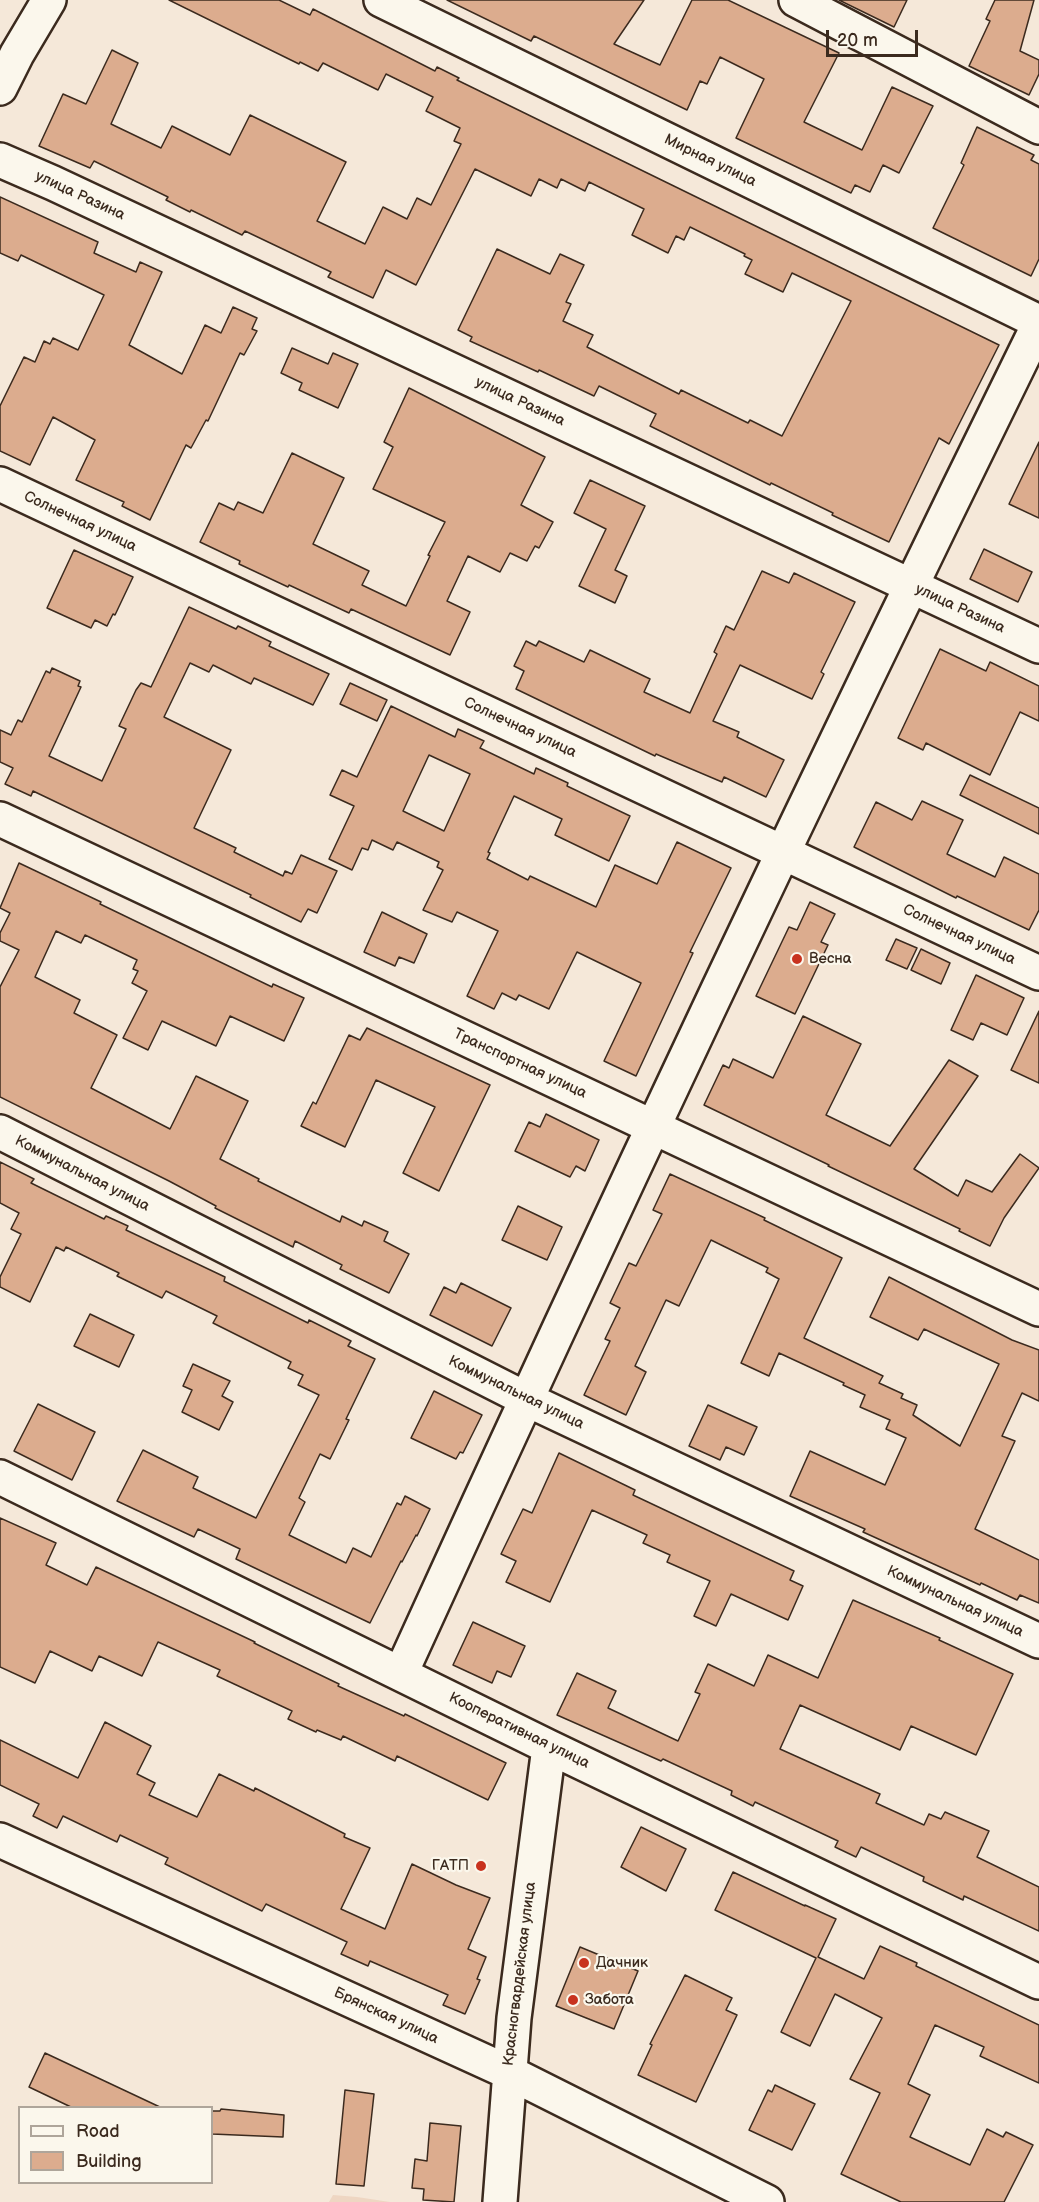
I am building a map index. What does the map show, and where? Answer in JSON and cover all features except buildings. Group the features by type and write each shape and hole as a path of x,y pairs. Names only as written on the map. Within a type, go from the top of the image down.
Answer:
{"street":[{"path":"0,88 22,44 49,0"},
{"name":"Мирная улица","path":"381,0 1039,323"},
{"path":"796,0 1039,127"},
{"name":"улица Разина","path":"0,160 54,183 1039,646"},
{"path":"401,1672 654,1126 910,586 1039,323"},
{"name":"Солнечная улица","path":"0,484 1039,973"},
{"name":"Транспортная улица","path":"0,819 1039,1309"},
{"name":"Коммунальная улица","path":"0,1132 526,1399 1039,1641"},
{"name":"Кооперативная улица","path":"0,1477 401,1672 549,1747 1039,1982"},
{"name":"Красногвардейская улица","path":"500,2202 508,2072 549,1747"},
{"name":"Брянская улица","path":"0,1840 508,2072 766,2202"}],"shaded area":[{"path":"333,2195 357,2197 390,2202 329,2202"}],"place":[{"name":"Весна","path":"797,959"},
{"name":"ГАТП","path":"481,1866"},
{"name":"Дачник","path":"584,1963"},
{"name":"Забота","path":"573,2000"}]}
